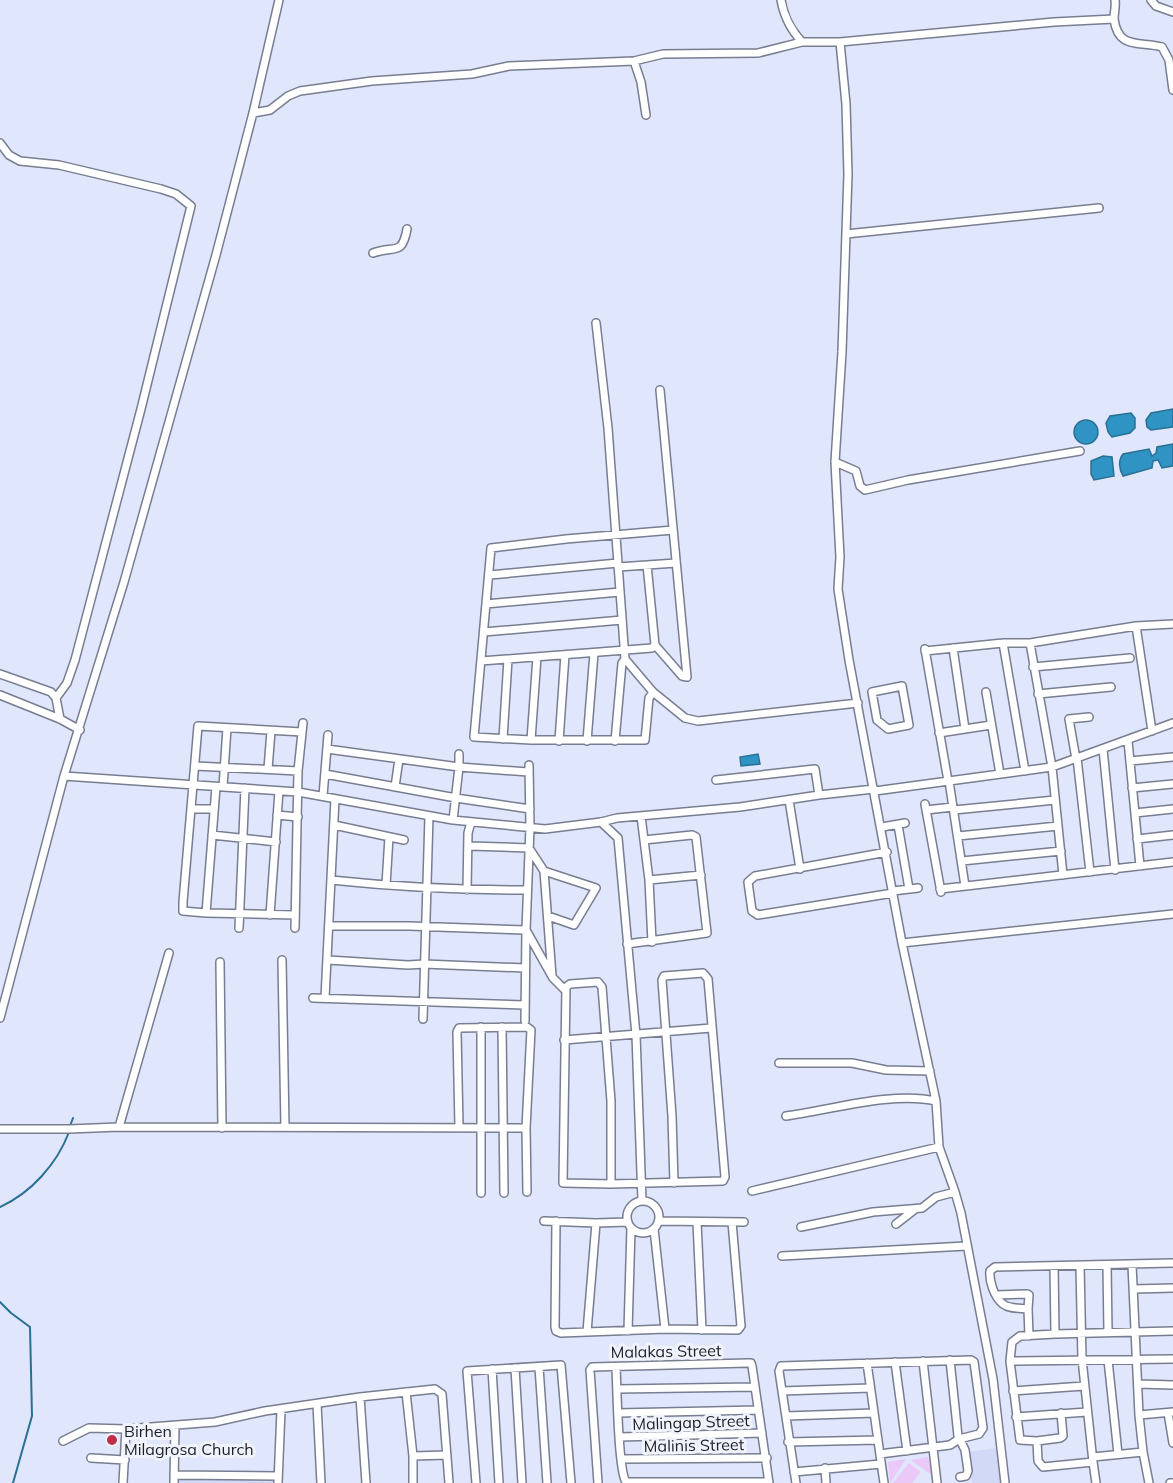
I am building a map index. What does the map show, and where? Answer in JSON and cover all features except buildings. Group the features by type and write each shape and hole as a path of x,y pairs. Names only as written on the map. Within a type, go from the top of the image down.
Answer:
{"street":[{"path":"0,1018 64,776 80,730 170,420 253,113 279,0"},
{"path":"781,0 783,13 792,31 802,42"},
{"path":"1115,0 1114,19 1123,40 1131,44 1162,47 1169,60 1173,90"},
{"path":"1150,0 1156,6 1173,12"},
{"path":"253,113 270,110 288,96 300,91 341,85 472,74 509,66 634,61 663,54 758,53 802,42 840,42 1054,22 1114,19"},
{"path":"840,42 847,139 842,352 836,462 840,558 838,589 902,943 936,1101 939,1147 956,1192 993,1379 1005,1483"},
{"path":"634,61 641,82 646,116"},
{"path":"1,141 9,155 20,161 59,165 161,189 176,194 191,206 141,409 75,660 67,684 56,698"},
{"path":"846,234 1099,208"},
{"path":"373,253 399,249 404,243 407,229"},
{"path":"596,323 608,428 625,659 653,692 685,718 698,721 858,703"},
{"path":"647,565 655,645 682,676 687,677 660,390"},
{"path":"836,462 856,471 860,486 865,489 1080,451"},
{"path":"653,692 649,698 645,740 559,741 474,737 491,548 673,530"},
{"path":"490,575 676,563"},
{"path":"486,604 620,592"},
{"path":"484,632 622,620"},
{"path":"966,886 925,650 1003,643 1030,644 1136,626 1173,624"},
{"path":"1136,626 1152,731"},
{"path":"1003,643 1025,771"},
{"path":"1030,644 1052,767 1063,875"},
{"path":"482,662 624,651 652,648 655,645"},
{"path":"953,648 965,729"},
{"path":"587,741 594,653"},
{"path":"559,741 565,655"},
{"path":"531,740 537,657"},
{"path":"1033,667 1130,658"},
{"path":"503,739 508,659"},
{"path":"615,741 622,663 625,659"},
{"path":"0,674 51,692 56,698 60,719"},
{"path":"902,686 909,725 888,729 882,726 877,720 872,692 902,686"},
{"path":"1038,694 1111,687"},
{"path":"986,692 1000,774"},
{"path":"0,695 60,719 80,730"},
{"path":"1089,717 1069,719 1077,758 1090,872"},
{"path":"295,928 298,771 303,723"},
{"path":"64,776 298,792 453,820 557,828 617,818 740,807 819,795 1052,767 1173,724"},
{"path":"939,734 991,725"},
{"path":"295,915 206,913 183,910 198,726 302,732"},
{"path":"206,913 213,809 225,768 227,728"},
{"path":"268,769 272,731"},
{"path":"323,796 328,735"},
{"path":"1128,741 1140,866"},
{"path":"327,749 459,767 529,769 531,827 527,890 525,1021"},
{"path":"1103,749 1115,869"},
{"path":"453,820 459,753"},
{"path":"1130,761 1173,757"},
{"path":"395,787 399,759"},
{"path":"195,766 298,771"},
{"path":"716,780 815,768 819,795"},
{"path":"325,774 530,809"},
{"path":"1132,788 1173,784"},
{"path":"239,928 245,788"},
{"path":"270,915 279,791"},
{"path":"325,998 335,799"},
{"path":"789,800 800,870"},
{"path":"1055,800 953,809 926,807 940,891 1173,862"},
{"path":"192,809 213,809"},
{"path":"1135,813 1173,809"},
{"path":"277,815 298,817"},
{"path":"423,1019 429,816"},
{"path":"641,816 649,880 652,942"},
{"path":"467,890 471,822"},
{"path":"601,822 618,838 636,1035 642,1200"},
{"path":"882,827 902,824 909,889"},
{"path":"334,825 404,840"},
{"path":"958,836 1058,826"},
{"path":"212,835 276,842"},
{"path":"627,944 707,933 696,837 692,835 644,840"},
{"path":"1137,839 1173,835"},
{"path":"386,885 389,837"},
{"path":"469,846 529,848"},
{"path":"529,848 544,871 553,978"},
{"path":"962,861 1061,851"},
{"path":"887,852 800,870 755,876 748,882 754,914 918,888"},
{"path":"544,871 596,888 574,925 548,916"},
{"path":"649,880 700,875"},
{"path":"331,880 427,888 527,890"},
{"path":"902,943 1173,914"},
{"path":"330,926 526,930"},
{"path":"526,930 553,978 565,990"},
{"path":"119,1127 169,953"},
{"path":"282,960 285,1128"},
{"path":"328,960 525,968"},
{"path":"220,962 222,1128"},
{"path":"611,1184 611,1101 601,985 598,982 570,984 566,987 562,1180 566,1184 611,1184 674,1183 723,1181 725,1177 708,979 705,974 664,976 662,980 672,1116 674,1183"},
{"path":"313,998 525,1005"},
{"path":"481,1027 481,1193"},
{"path":"502,1027 504,1192"},
{"path":"459,1127 457,1032 459,1028 527,1027 531,1030 526,1128 527,1192"},
{"path":"564,1040 711,1029"},
{"path":"779,1063 852,1063 886,1070 930,1071"},
{"path":"786,1116 893,1098 921,1097 936,1101"},
{"path":"0,1129 526,1128"},
{"path":"752,1191 939,1147"},
{"path":"801,1227 873,1212 914,1210 922,1208 936,1197 956,1192"},
{"path":"544,1221 629,1225 645,1233 654,1229 659,1221 656,1207 642,1200 630,1208 627,1217 629,1225 628,1331"},
{"path":"896,1224 914,1210"},
{"path":"556,1221 556,1331 561,1333 665,1329 738,1330 741,1326 732,1222"},
{"path":"659,1221 744,1222"},
{"path":"698,1222 702,1330"},
{"path":"587,1332 596,1223"},
{"path":"654,1229 665,1329"},
{"path":"782,1256 966,1246"},
{"path":"1028,1309 1003,1304 989,1279 990,1271 995,1267 1173,1263"},
{"path":"1107,1265 1108,1332"},
{"path":"1132,1265 1139,1415 1149,1483"},
{"path":"1054,1266 1055,1334"},
{"path":"1080,1266 1082,1359 1096,1483"},
{"path":"1134,1290 1173,1288"},
{"path":"996,1295 1029,1295 1029,1336"},
{"path":"1061,1413 1063,1436 1037,1441 1020,1440 1010,1361 1012,1342 1015,1338 1055,1334 1173,1331"},
{"path":"796,1483 779,1371 783,1365 967,1359 974,1362 983,1428 979,1434 950,1445 880,1454"},
{"path":"1010,1361 1173,1359"},
{"path":"923,1360 937,1483"},
{"path":"950,1360 959,1440 965,1450 968,1471 966,1476 960,1477"},
{"path":"1108,1360 1118,1454"},
{"path":"895,1362 907,1451"},
{"name":"Malakas Street","path":"598,1483 590,1370 595,1366 751,1363 754,1387"},
{"path":"867,1363 884,1483"},
{"path":"476,1483 468,1371 561,1365 571,1483"},
{"path":"539,1367 547,1483"},
{"path":"616,1367 618,1413 623,1479 630,1483 769,1482 754,1387 617,1389"},
{"path":"515,1368 522,1483"},
{"path":"492,1370 499,1483"},
{"path":"1138,1384 1173,1384"},
{"path":"1013,1391 1084,1386"},
{"path":"782,1391 870,1388"},
{"path":"63,1441 89,1428 126,1429 175,1426 360,1397 435,1389 442,1394 449,1483"},
{"path":"406,1392 413,1456 413,1483"},
{"path":"360,1397 366,1483"},
{"path":"317,1404 321,1483"},
{"path":"175,1426 174,1479 278,1480 281,1410"},
{"path":"618,1413 758,1410"},
{"path":"1016,1417 1087,1412"},
{"path":"1139,1415 1171,1412 1173,1443"},
{"path":"786,1416 874,1413"},
{"path":"123,1483 126,1429"},
{"name":"Malingap Street","path":"620,1437 762,1433"},
{"path":"788,1442 878,1440"},
{"path":"1037,1441 1038,1461 1043,1467 1143,1452"},
{"path":"413,1456 447,1455"},
{"path":"91,1458 125,1460"},
{"name":"Malinis Street","path":"621,1459 767,1458"},
{"path":"794,1472 881,1464"},
{"path":"825,1468 826,1483"}],"shaded area":[{"path":"996,1448 1001,1483 972,1483 968,1452"},
{"path":"928,1457 933,1476 911,1460"},
{"path":"906,1459 890,1483 888,1462"},
{"path":"909,1463 921,1472 912,1483 893,1483"},
{"path":"176,1477 276,1478 276,1483 176,1483"}],"water":[{"path":"1173,409 1173,427 1151,430 1147,427 1146,420 1151,413"},
{"path":"1131,413 1135,418 1135,428 1130,433 1112,437 1106,423 1110,416"},
{"path":"1086,420 1095,423 1098,432 1095,441 1086,444 1077,441 1074,432 1077,423"},
{"path":"1173,444 1173,466 1162,468 1158,460 1153,461 1152,468 1123,476 1120,459 1123,454 1149,449 1152,456 1156,453 1157,447"},
{"path":"1103,456 1112,457 1114,476 1094,480 1091,474 1091,461"},
{"path":"758,754 760,764 741,766 740,757"}],"waterway":[{"path":"70,1126 73,1118"},
{"path":"0,1207 22,1194 42,1176 58,1155 69,1132"},
{"path":"0,1302 30,1327 32,1416 13,1483"}],"place":[{"name":"Birhen Milagrosa Church","path":"112,1440"}]}
